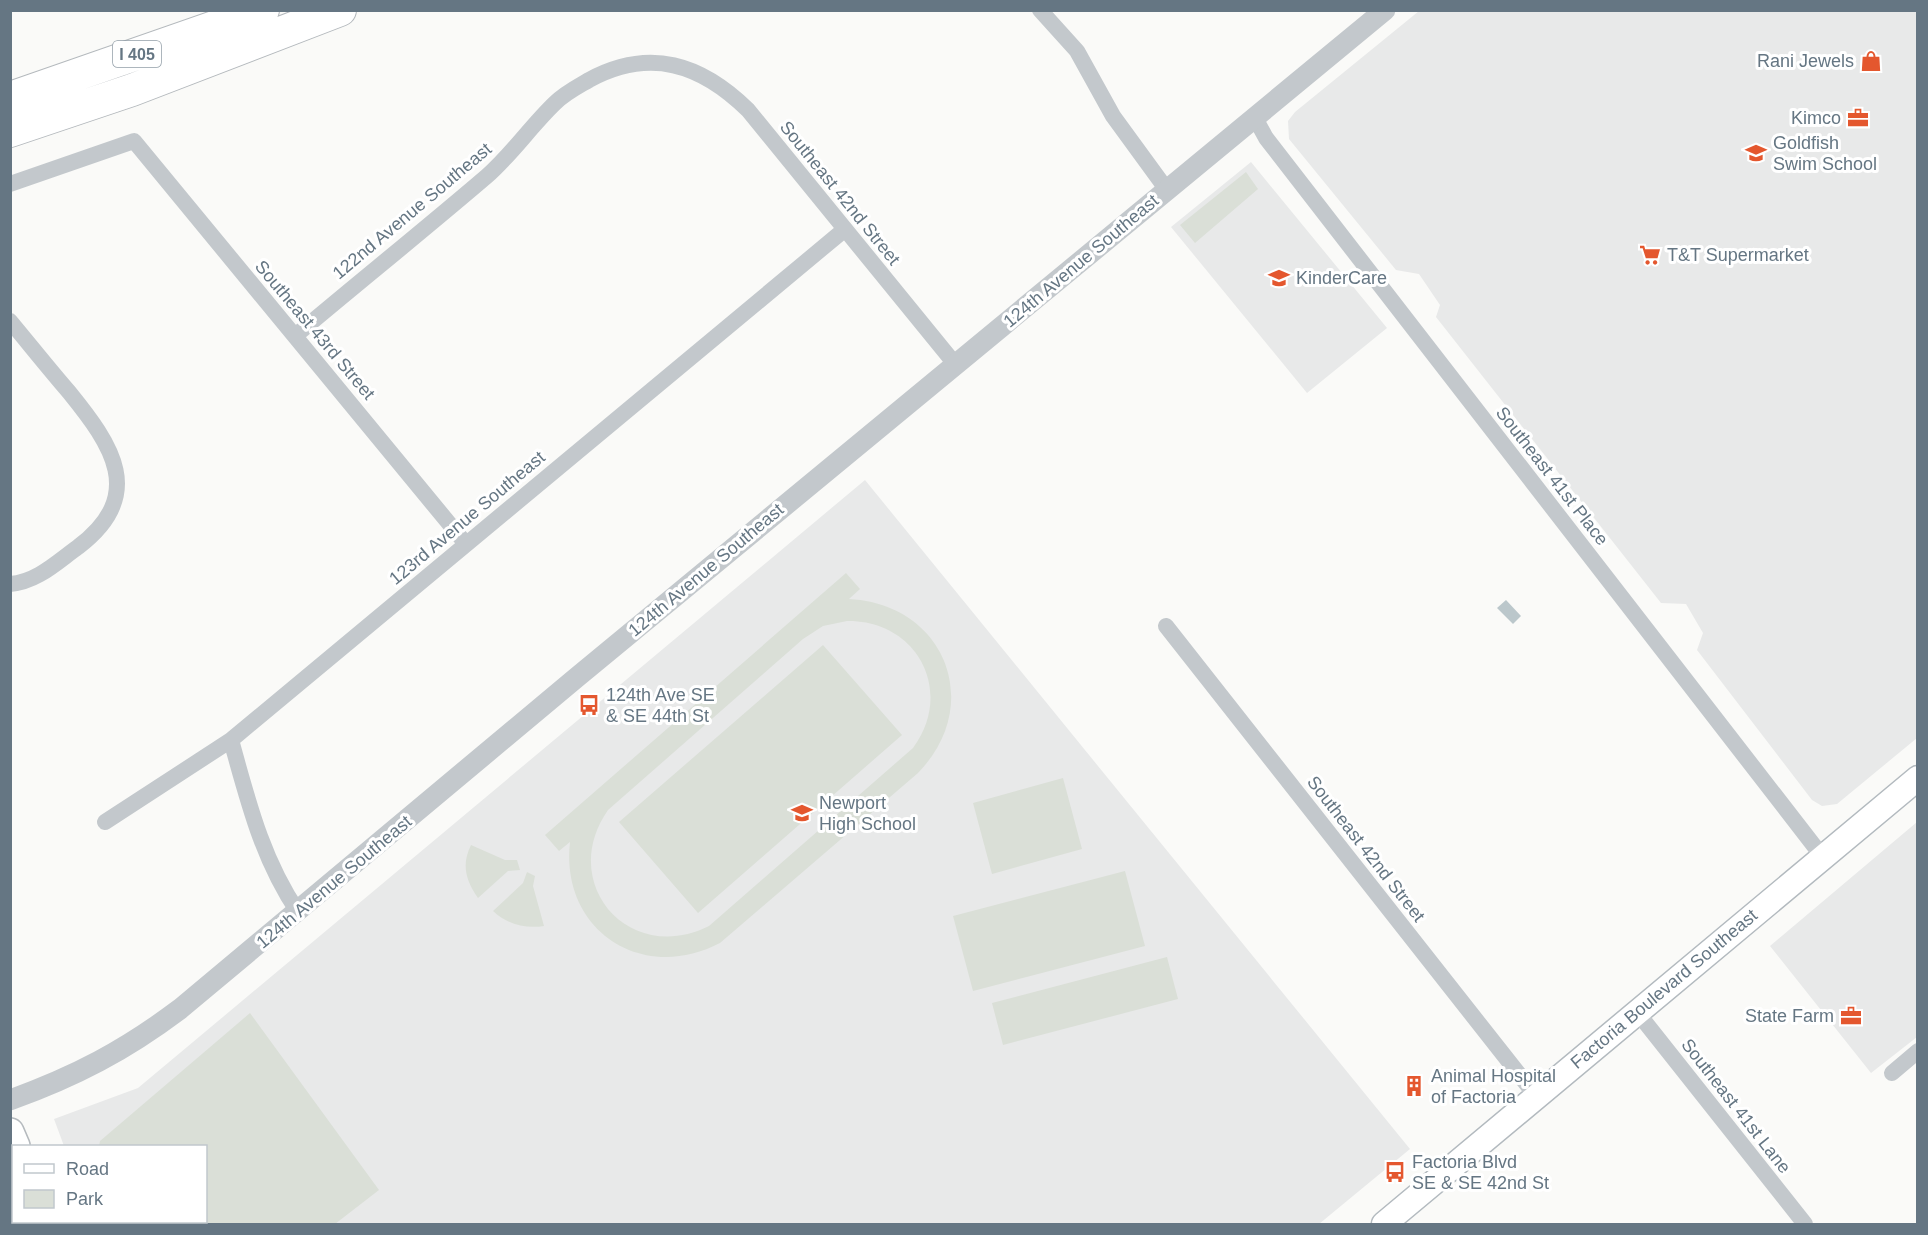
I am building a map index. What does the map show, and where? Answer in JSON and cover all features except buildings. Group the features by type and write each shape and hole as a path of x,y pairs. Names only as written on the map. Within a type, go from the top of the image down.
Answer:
{"highway":[{"name":"I 405","path":"10,98 263,10"},
{"path":"10,131 132,90 340,10"}],"main road":[{"name":"Factoria Boulevard Southeast","path":"1384,1224 1917,778"}],"street":[{"path":"1040,10 1077,51 1113,116 1167,190"},
{"name":"124th Avenue Southeast","path":"10,1100 72,1077 119,1053 180,1009 1384,10"},
{"name":"122nd Avenue Southeast","path":"295,336 490,174 540,118 572,90 598,75 637,63 679,65"},
{"name":"Southeast 42nd Street","path":"679,65 711,78 742,104 955,364"},
{"name":"Southeast 41st Place","path":"1255,118 1266,138 1352,250 1822,856"},
{"name":"Southeast 43rd Street","path":"10,184 134,141 466,544"},
{"name":"123rd Avenue Southeast","path":"105,822 231,740 844,230"},
{"path":"10,321 96,425 110,449 117,472 115,494 107,518 92,537 44,572 30,579 10,584"},
{"name":"Southeast 42nd Street","path":"1166,626 1536,1096"},
{"path":"231,740 258,837 283,890 298,912"},
{"name":"Southeast 41st Lane","path":"1637,1012 1805,1224"},
{"path":"1892,1073 1917,1051"}],"shaded area":[{"path":"1419,11 1917,11 1917,738 1837,804 1822,806 1812,800 1697,650 1703,633 1686,604 1661,603 1436,317 1440,305 1419,274 1396,270 1289,139 1288,121 1295,112"},
{"name":"KinderCare","path":"1251,162 1387,328 1307,393 1171,227"},
{"name":"Newport High School","path":"865,480 1410,1149 1319,1224 94,1224 207,1223 207,1145 64,1145 54,1119 138,1088"},
{"path":"1506,600 1521,616 1513,624 1497,608"},
{"path":"1917,822 1917,1037 1871,1073 1770,946"}],"green space":[{"path":"1246,172 1258,189 1195,243 1180,225"},
{"path":"846,573 860,589 849,599 882,605 910,619 931,638 945,662 951,689 949,717 938,746 918,773 720,943 691,954 662,957 636,952 612,941 592,923 578,901 570,873 570,842 559,851 545,835","holes":["847,621 872,624 893,632 910,646 922,663 929,683 930,704 925,726 913,748 709,926 680,935 652,935 628,926 609,910 596,889 591,865 594,838 608,810 803,639 823,626"]},
{"path":"823,645 902,735 698,913 619,822"},
{"path":"1063,778 1082,849 992,874 973,803"},
{"path":"471,845 505,860 517,860 520,870 508,871 478,898 466,873 466,859"},
{"path":"1125,871 1145,946 973,991 953,916"},
{"path":"527,872 535,876 533,886 544,926 530,927 517,924 493,911 523,883"},
{"path":"1167,957 1178,999 1003,1045 992,1003"},
{"path":"250,1013 379,1190 335,1224 121,1224 207,1223 207,1145 99,1145 100,1141"}],"place":[{"name":"Rani Jewels","path":"1871,61"},
{"name":"Kimco","path":"1858,118"},
{"name":"Goldfish Swim School","path":"1756,153"},
{"name":"T&T Supermarket","path":"1650,255"},
{"name":"KinderCare","path":"1279,278"},
{"name":"124th Ave SE & SE 44th St","path":"589,705"},
{"name":"Newport High School","path":"802,813"},
{"name":"State Farm","path":"1851,1016"},
{"name":"Animal Hospital of Factoria","path":"1414,1086"},
{"name":"Factoria Blvd SE & SE 42nd St","path":"1395,1172"}]}
